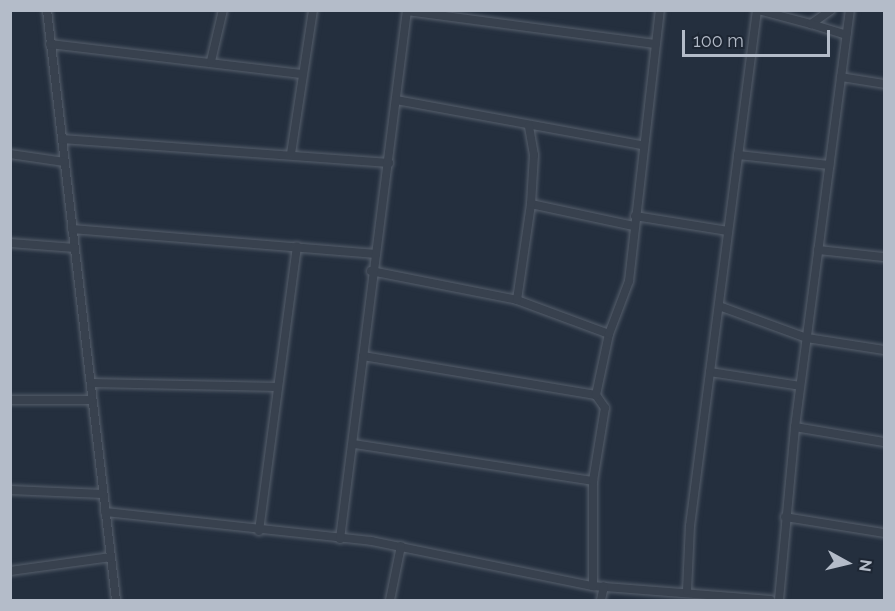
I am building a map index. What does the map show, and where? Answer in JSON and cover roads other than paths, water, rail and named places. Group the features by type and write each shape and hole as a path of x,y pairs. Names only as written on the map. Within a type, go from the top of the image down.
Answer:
{"street":[{"path":"46,10 116,600"},
{"path":"212,61 223,10"},
{"path":"291,154 313,10"},
{"path":"593,586 593,481 605,408 597,395 609,334 629,281 642,145 660,10"},
{"path":"687,591 710,372 758,10 846,35"},
{"path":"812,24 831,10"},
{"path":"779,600 795,427 850,10"},
{"path":"340,539 354,444 373,254 389,163 407,11 655,44"},
{"path":"50,44 212,61 302,74"},
{"path":"841,77 885,84"},
{"path":"396,100 642,145"},
{"path":"517,300 531,204 534,155 529,126"},
{"path":"62,139 291,154 389,163"},
{"path":"10,154 64,162"},
{"path":"738,155 829,165"},
{"path":"531,204 634,226"},
{"path":"635,216 728,231"},
{"path":"72,229 373,254"},
{"path":"10,243 75,249"},
{"path":"259,531 297,246"},
{"path":"818,249 885,257"},
{"path":"371,271 517,300 609,334"},
{"path":"719,306 807,338 885,350"},
{"path":"363,356 597,395"},
{"path":"710,372 800,386"},
{"path":"90,383 278,387"},
{"path":"10,400 92,400"},
{"path":"795,427 885,442"},
{"path":"354,444 593,481"},
{"path":"10,490 103,494"},
{"path":"105,512 401,546 593,586 687,591 770,600"},
{"path":"785,517 885,533"},
{"path":"390,600 401,546"},
{"path":"10,571 111,557"},
{"path":"601,600 604,586"}]}
